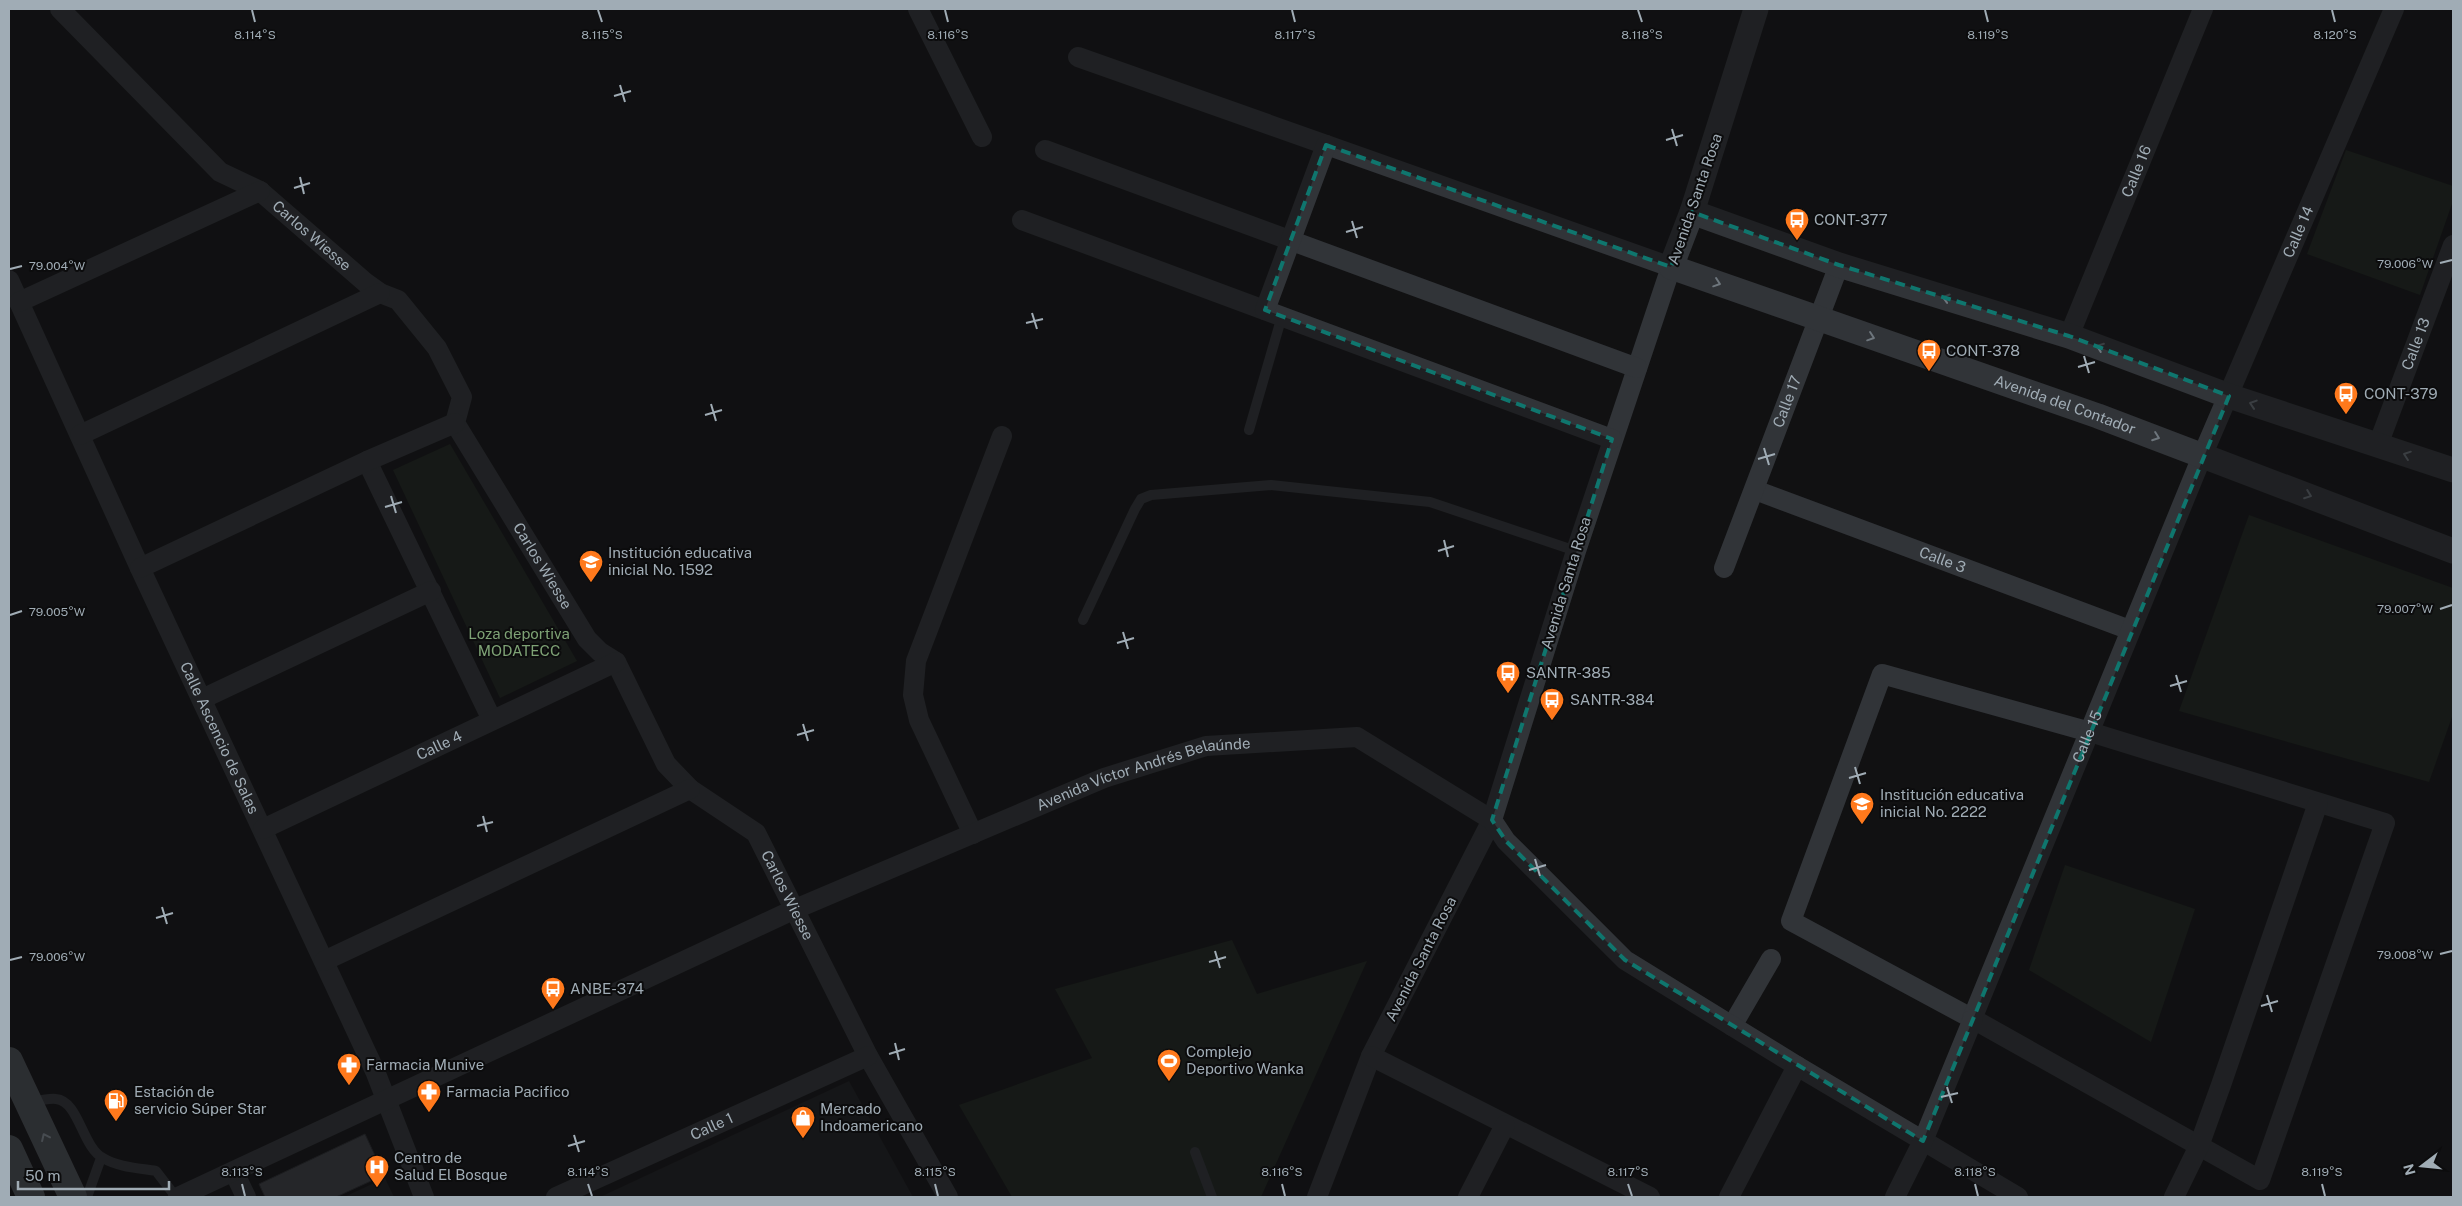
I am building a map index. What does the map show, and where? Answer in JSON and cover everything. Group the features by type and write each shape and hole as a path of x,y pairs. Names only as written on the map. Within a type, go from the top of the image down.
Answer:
{"main road":[{"path":"9,1061 20,1096 73,1197"},
{"path":"9,1149 32,1197"}],"street":[{"name":"Carlos Wiesse","path":"60,9 220,172 260,191 366,283 380,293 398,300 436,348 462,397 455,422 587,639 600,652 616,662 666,764 690,789 756,833 868,1056 948,1197"},
{"path":"918,9 982,137"},
{"name":"Avenida Santa Rosa","path":"1316,1197 1371,1056 1492,820 1612,439 1692,212 1756,9"},
{"name":"Calle 16","path":"2069,336 2203,9"},
{"name":"Calle 14","path":"2203,454 2394,9"},
{"path":"1078,57 1672,267"},
{"path":"1274,313 1291,241 1326,145"},
{"path":"1045,150 1636,368"},
{"path":"19,302 260,191"},
{"path":"1692,212 1839,265 2069,336 2229,396 2453,470"},
{"path":"1022,220 1612,439"},
{"name":"Calle 13","path":"2378,444 2453,245"},
{"name":"Calle 17","path":"1724,568 1839,265"},
{"name":"Avenida del Contador","path":"1672,267 2203,454 2453,551"},
{"name":"Calle Ascencio de Salas","path":"9,280 140,568 263,829 387,1100 424,1197"},
{"path":"80,435 380,293"},
{"path":"140,568 367,460 455,422"},
{"path":"973,834 919,720 912,684 916,661 1002,436"},
{"name":"Calle 15","path":"1895,1197 1923,1141 2203,454"},
{"path":"367,460 492,720"},
{"name":"Calle 3","path":"1755,490 2130,630"},
{"path":"202,699 431,591"},
{"name":"Calle 4","path":"263,829 616,662"},
{"path":"1882,674 2090,732 2318,803 2385,823 2260,1180 1972,1019 1791,921 1882,674"},
{"name":"Avenida Víctor Andrés Belaúnde","path":"177,1197 793,910 1104,778 1206,746 1357,737 1492,820"},
{"path":"324,961 690,789"},
{"path":"2174,1197 2199,1146 2318,803"},
{"path":"1492,820 1506,841 1625,960 1797,1066 2018,1197"},
{"path":"1732,1026 1771,959"},
{"name":"Calle 1","path":"556,1197 868,1056"},
{"path":"1371,1056 1650,1197"},
{"path":"1729,1197 1797,1066"},
{"path":"1468,1197 1505,1125"},
{"path":"234,1172 246,1197"}],"lane":[{"path":"1248,430 1274,313"},
{"path":"1083,620 1135,509 1141,499 1151,495 1271,485 1430,502 1576,550"},
{"path":"20,1096 56,1098 65,1101 74,1113 85,1138 101,1158 125,1167 156,1171 177,1197"},
{"path":"1195,1152 1212,1197"},
{"path":"87,1197 101,1158"}],"highlighted area":[{"path":"1326,145 1671,267 1692,212 1839,265 2069,336 2229,396 1923,1141 1625,960 1506,841 1492,820 1612,439 1265,310"}],"shaded area":[{"name":"Mercado Indoamericano","path":"849,1081 913,1197 600,1197"},
{"name":"Centro de Salud El Bosque","path":"385,1178 394,1197 344,1197"}],"green space":[{"path":"2346,150 2453,186 2453,201 2420,295 2307,254"},
{"name":"Loza deportiva MODATECC","path":"450,444 577,661 500,698 393,470"},
{"path":"2249,515 2453,588 2453,714 2429,782 2179,711"},
{"path":"2065,865 2195,909 2151,1042 2029,970"},
{"name":"Complejo Deportivo Wanka","path":"1232,940 1257,994 1367,961 1261,1197 1012,1197 959,1105 1092,1058 1055,989"}],"building":[{"path":"365,1134 384,1175 336,1197 265,1197 259,1184"}],"place":[{"name":"CONT-377","path":"1797,241"},
{"name":"CONT-378","path":"1929,372"},
{"name":"CONT-379","path":"2346,415"},
{"name":"Institución educativa inicial No. 1592","path":"591,583"},
{"name":"SANTR-385","path":"1508,694"},
{"name":"SANTR-384","path":"1552,721"},
{"name":"Institución educativa inicial No. 2222","path":"1862,825"},
{"name":"ANBE-374","path":"553,1010"},
{"name":"Complejo Deportivo Wanka","path":"1169,1082"},
{"name":"Farmacia Munive","path":"349,1086"},
{"name":"Farmacia Pacifico","path":"429,1113"},
{"name":"Estación de servicio Súper Star","path":"116,1122"},
{"name":"Mercado Indoamericano","path":"803,1139"},
{"name":"Centro de Salud El Bosque","path":"377,1188"}]}
